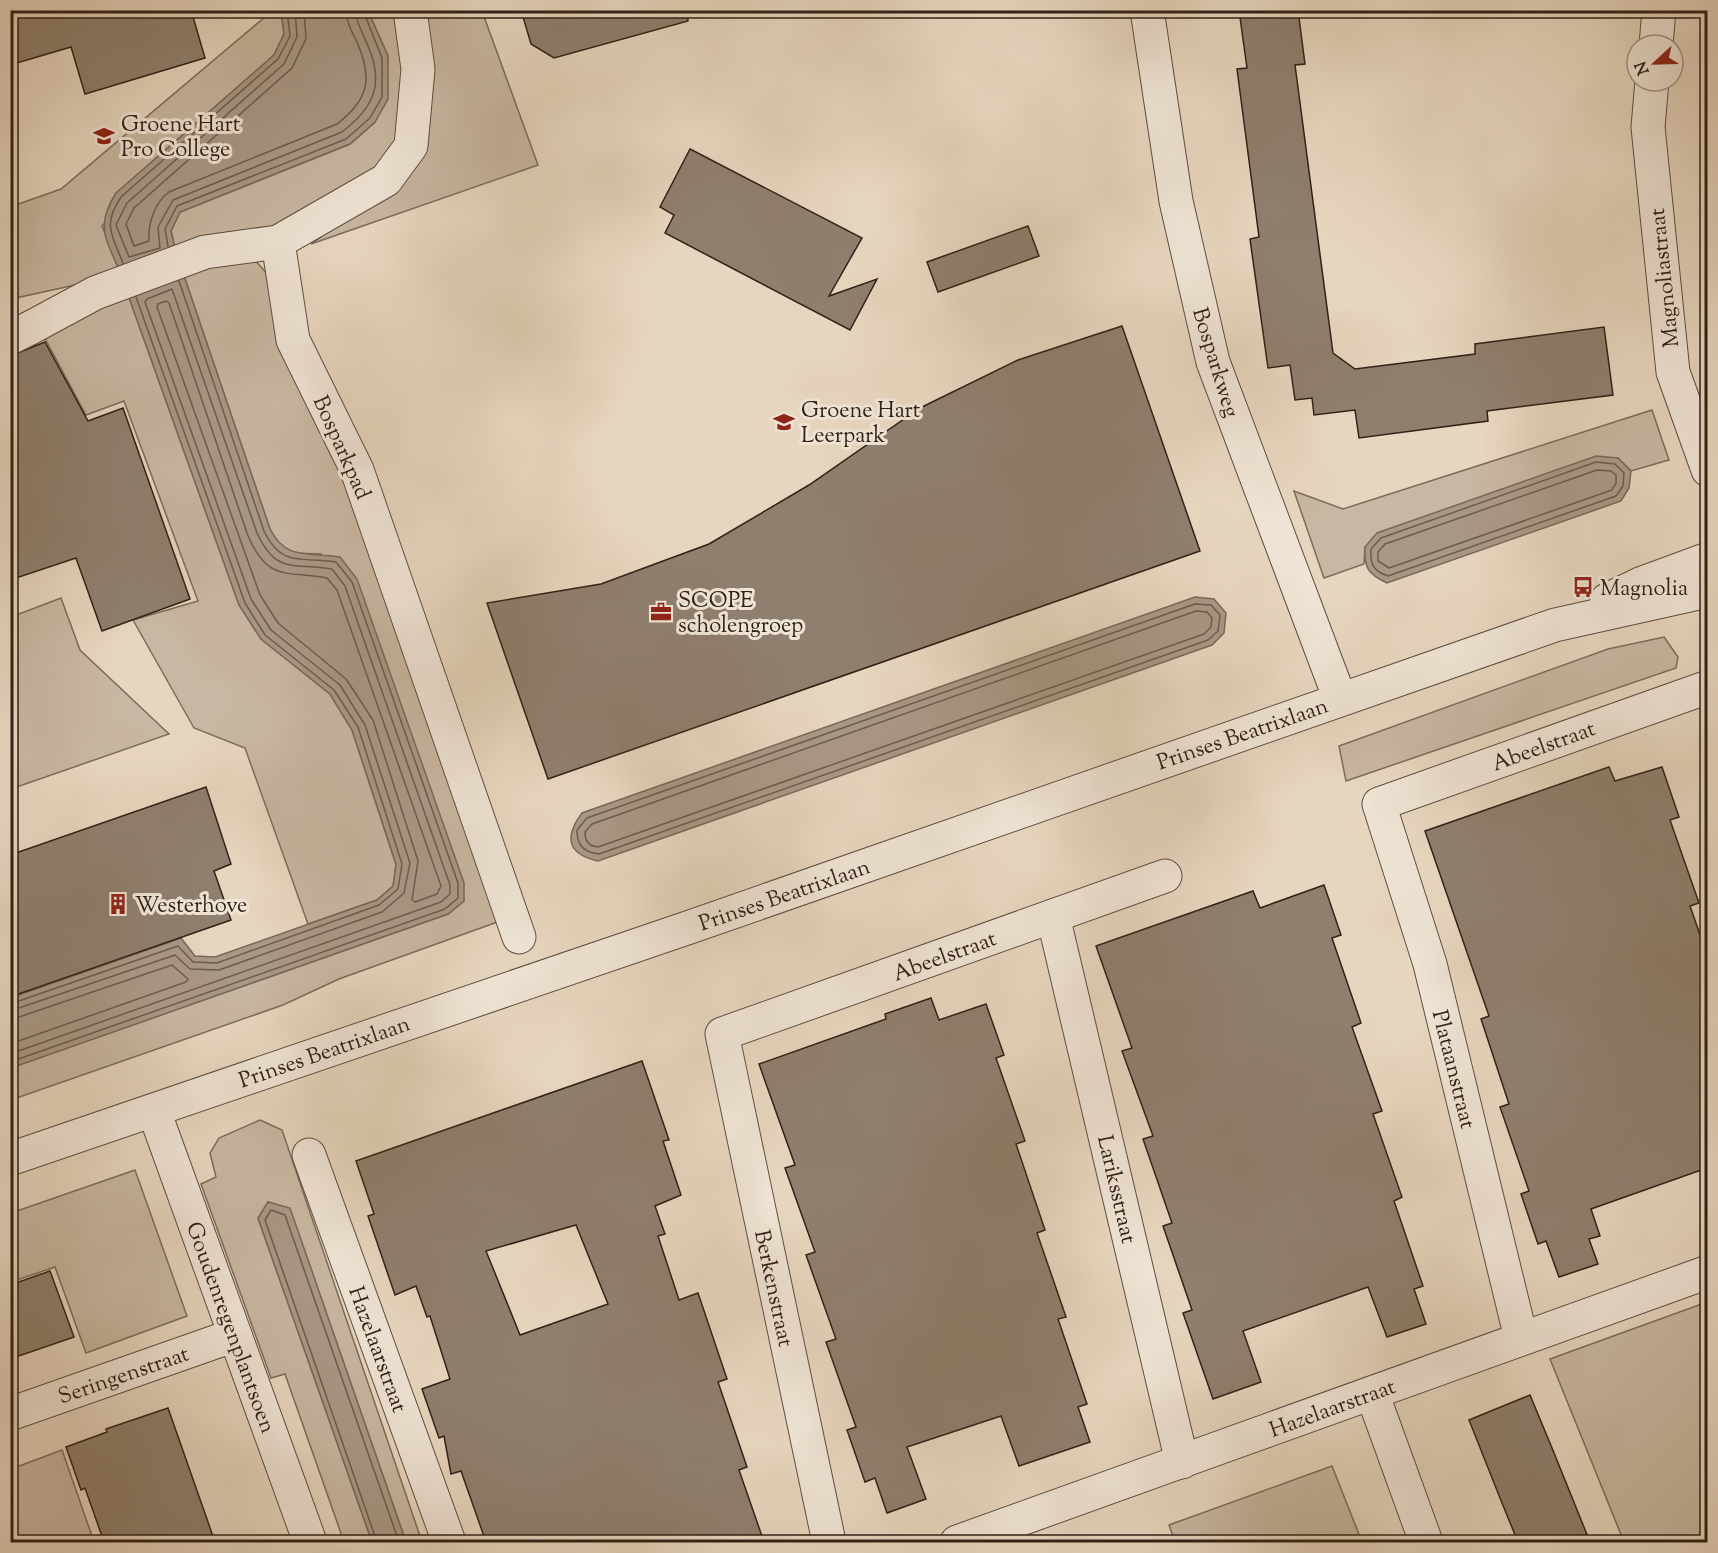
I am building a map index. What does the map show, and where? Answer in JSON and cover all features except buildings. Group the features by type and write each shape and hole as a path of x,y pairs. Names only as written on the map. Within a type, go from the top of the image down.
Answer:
{"street":[{"path":"20,333 95,293 205,252 278,242 386,180 411,146 418,69 410,10"},
{"name":"Bosparkweg","path":"1147,10 1176,201 1213,362 1340,699"},
{"path":"1657,33 1659,10"},
{"name":"Magnoliastraat","path":"1651,93 1648,127 1673,372 1707,470"},
{"name":"Bosparkpad","path":"278,242 293,340 357,470 519,937"},
{"name":"Prinses Beatrixlaan","path":"1555,625 1640,584 1707,559"},
{"name":"Prinses Beatrixlaan","path":"10,1159 690,927 1555,625 1707,591"},
{"name":"Abeelstraat","path":"1379,804 1707,687"},
{"name":"Plataanstraat","path":"1379,804 1430,964 1521,1338"},
{"name":"Abeelstraat","path":"722,1034 1166,876"},
{"name":"Lariksstraat","path":"1053,916 1182,1462"},
{"name":"Berkenstraat","path":"722,1034 829,1542"},
{"name":"Goudenregenplantsoen","path":"154,1111 310,1542"},
{"name":"Hazelaarstraat","path":"309,1155 449,1542"},
{"name":"Hazelaarstraat","path":"957,1542 1008,1534 1182,1462 1707,1272"},
{"name":"Seringenstraat","path":"10,1414 235,1335"},
{"path":"1372,1393 1426,1542"}],"shaded area":[{"path":"272,11 281,11 284,34 274,55 102,226 121,275 11,299 10,207 61,189"},
{"path":"368,11 403,11 410,73 391,161 286,224 177,257 171,231 180,212 350,144 375,122 388,56"},
{"path":"424,11 482,11 538,165 311,244 399,182"},
{"path":"253,258 270,277 348,471 503,920 339,979 283,1005 11,1100 10,1068 448,914 464,901 321,554 290,551 280,544 270,529 182,270"},
{"path":"127,292 239,605 261,639 330,694 352,730 396,865 393,886 377,900 308,924 245,748 194,728 133,620 198,601 124,401 86,415 41,331"},
{"path":"1652,410 1669,460 1631,471 1618,458 1365,547 1364,564 1324,578 1294,491 1343,509"},
{"path":"61,598 80,650 169,734 11,789 11,617"},
{"path":"1664,637 1678,657 1676,668 1346,781 1339,746 1608,649"},
{"path":"260,1120 282,1130 422,1542 406,1542 290,1209 268,1202 258,1218 372,1542 344,1542 285,1374 271,1378 201,1184 216,1177 210,1153 219,1138"},
{"path":"135,1170 187,1316 86,1353 55,1267 11,1282 11,1213"},
{"path":"1707,1302 1707,1542 1624,1542 1550,1359"},
{"path":"62,1450 94,1542 11,1542 11,1469"},
{"path":"1332,1466 1362,1542 1175,1542 1169,1525"}],"water":[{"path":"281,11 368,11 388,56 388,99 375,122 350,144 180,212 171,231 177,257 121,275 107,242 104,225 109,205 116,193 274,55 284,34"},
{"path":"182,270 270,529 276,539 291,551 340,557 357,579 464,883 464,901 448,914 11,1068 10,998 181,938 195,956 215,957 377,900 393,886 396,864 352,730 330,694 261,639 239,605 127,292"},
{"path":"1596,456 1618,458 1631,471 1629,488 1621,501 1387,583 1375,577 1368,570 1365,547 1377,533"},
{"path":"1195,597 1214,599 1226,613 1224,633 1212,645 598,861 580,854 572,843 573,830 582,813"},
{"path":"268,1202 290,1208 406,1542 372,1542 258,1218"}],"place":[{"name":"Groene Hart Pro College","path":"104,136"},
{"name":"Groene Hart Leerpark","path":"784,422"},
{"name":"Magnolia","path":"1583,587"},
{"name":"SCOPE scholengroep","path":"661,612"},
{"name":"Westerhove","path":"118,904"}]}
